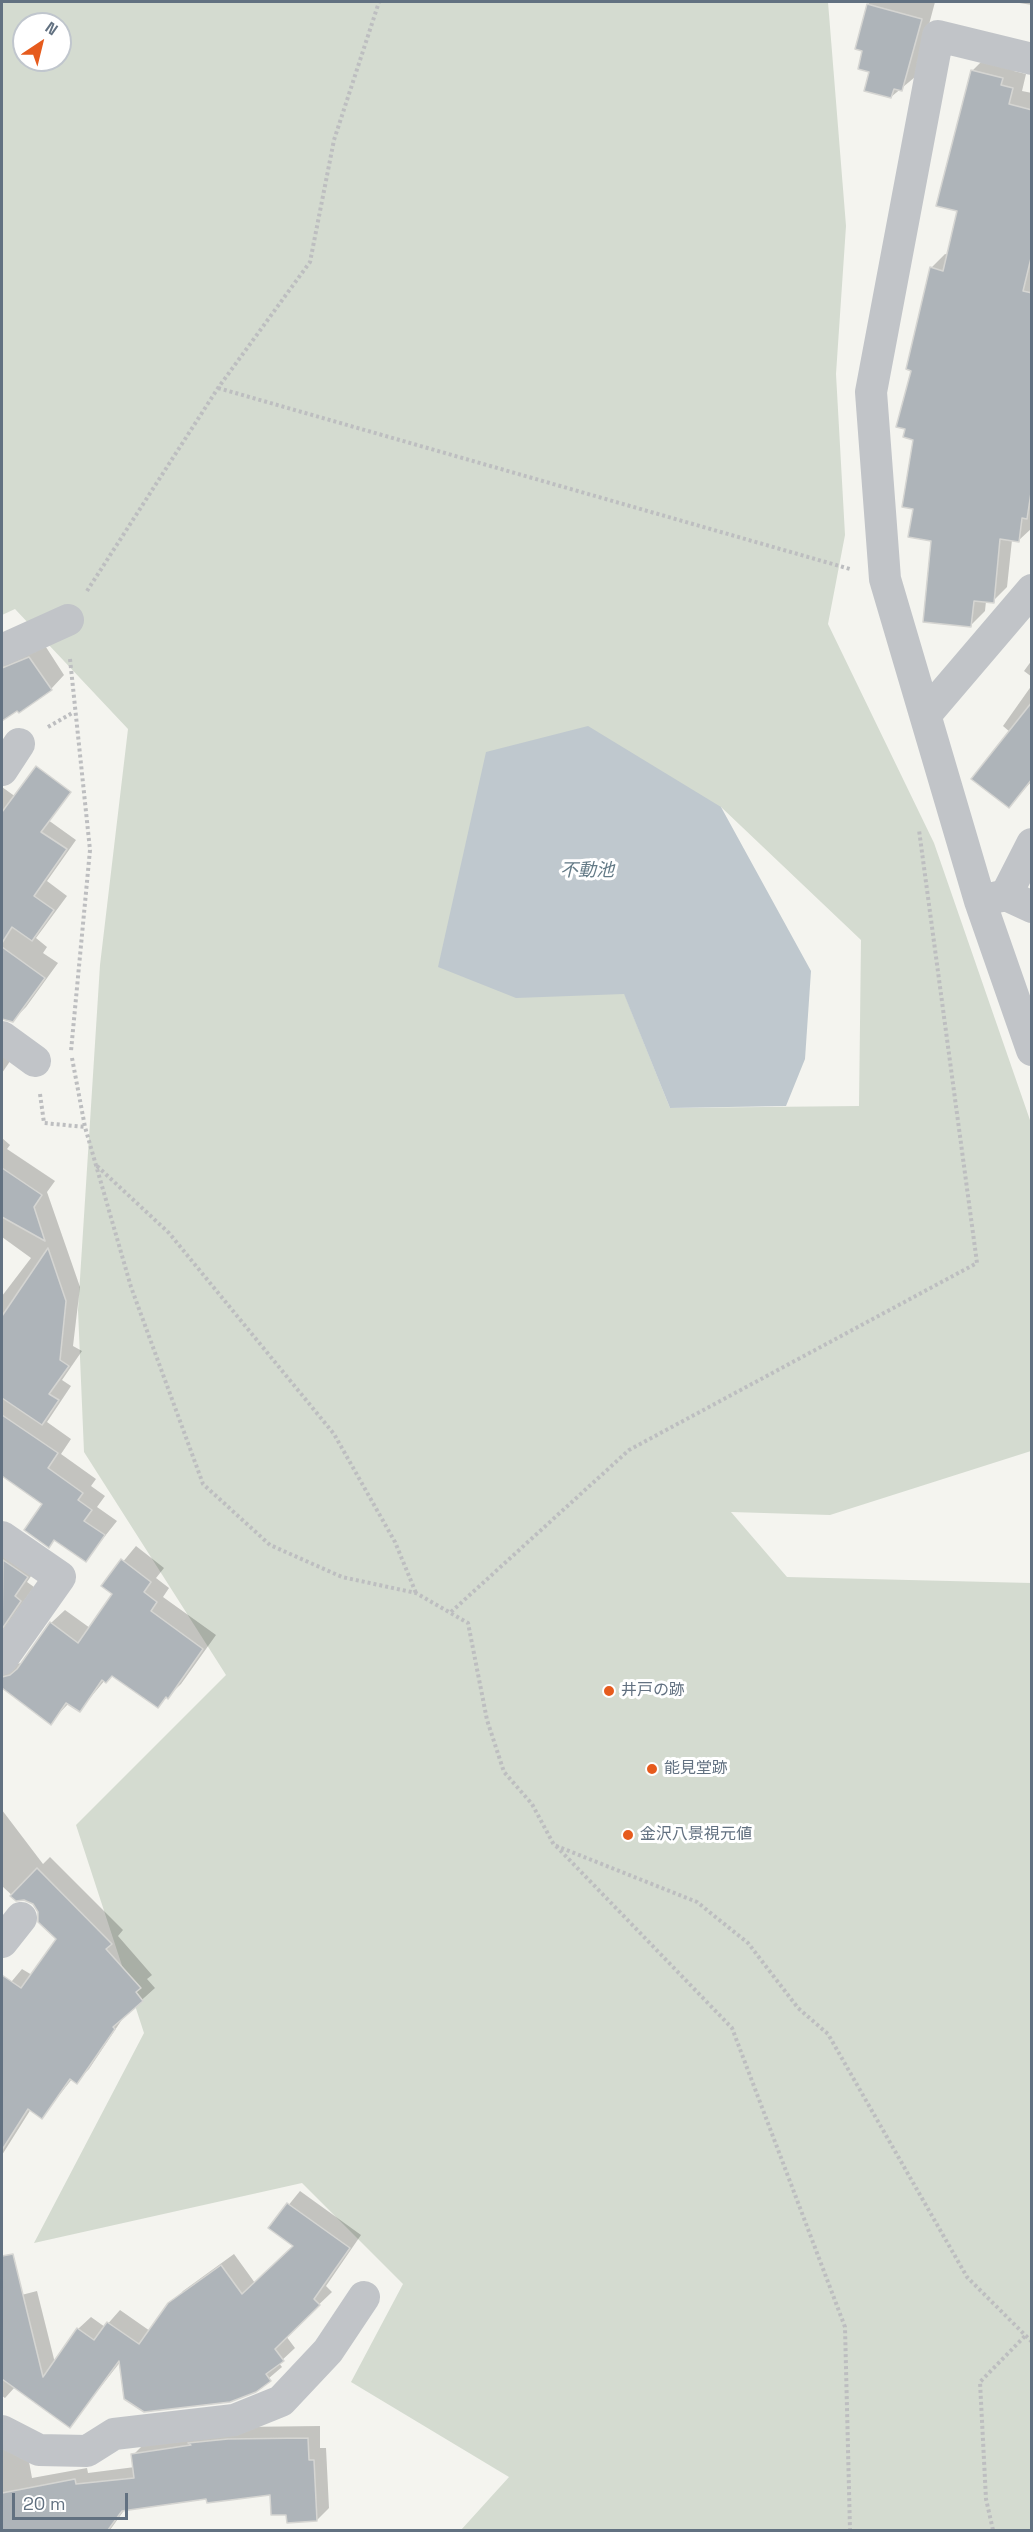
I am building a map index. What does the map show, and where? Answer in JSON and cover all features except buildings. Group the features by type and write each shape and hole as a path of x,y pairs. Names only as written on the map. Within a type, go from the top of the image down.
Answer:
{"street":[{"path":"1032,59 938,36 871,392 885,579 927,713 1006,901 1032,1050"},
{"path":"927,713 1032,590"},
{"path":"2,650 68,620"},
{"path":"2,770 20,744"},
{"path":"1006,901 1032,844"},
{"path":"2,1037 35,1060"},
{"path":"2,1537 60,1577 2,1659"},
{"path":"2,1942 21,1918"},
{"path":"2,2431 39,2450 87,2451 114,2434 234,2420 280,2401 328,2351 364,2297"}],"path":[{"path":"379,2 334,140 310,262 218,388 68,620 74,712 90,850 70,1048 85,1127 131,1287 175,1415 203,1484 270,1545 342,1576 416,1593 468,1623 487,1720 504,1772 532,1804 555,1845 732,2028 845,2327 850,2530"},
{"path":"218,388 885,579"},
{"path":"451,1612 629,1450 977,1263 919,826"},
{"path":"35,1060 44,1123 85,1127"},
{"path":"96,1165 169,1233 334,1434 395,1542 416,1593"},
{"path":"555,1845 697,1902 748,1943 798,2008 828,2034 967,2277 1032,2342"},
{"path":"993,2530 986,2499 980,2382 1025,2336"}],"shaded area":[{"path":"2,2 828,2 846,226 836,374 845,535 828,624 934,843 1031,1123 1031,1451 830,1515 731,1512 787,1577 1031,1583 1031,2530 461,2530 509,2477 351,2382 403,2284 302,2183 34,2243 144,2033 76,1825 226,1675 84,1452 78,1310 100,965 128,729 15,609 2,615","holes":["721,807 861,940 859,1106 670,1108 624,993"]}],"water":[{"name":"不動池","path":"588,726 721,807 811,971 805,1059 786,1106 670,1108 624,994 516,998 438,967 486,752"}],"place":[{"name":"井戸の跡","path":"609,1691"},
{"name":"能見堂跡","path":"652,1769"},
{"name":"金沢八景視元値","path":"628,1835"}]}
